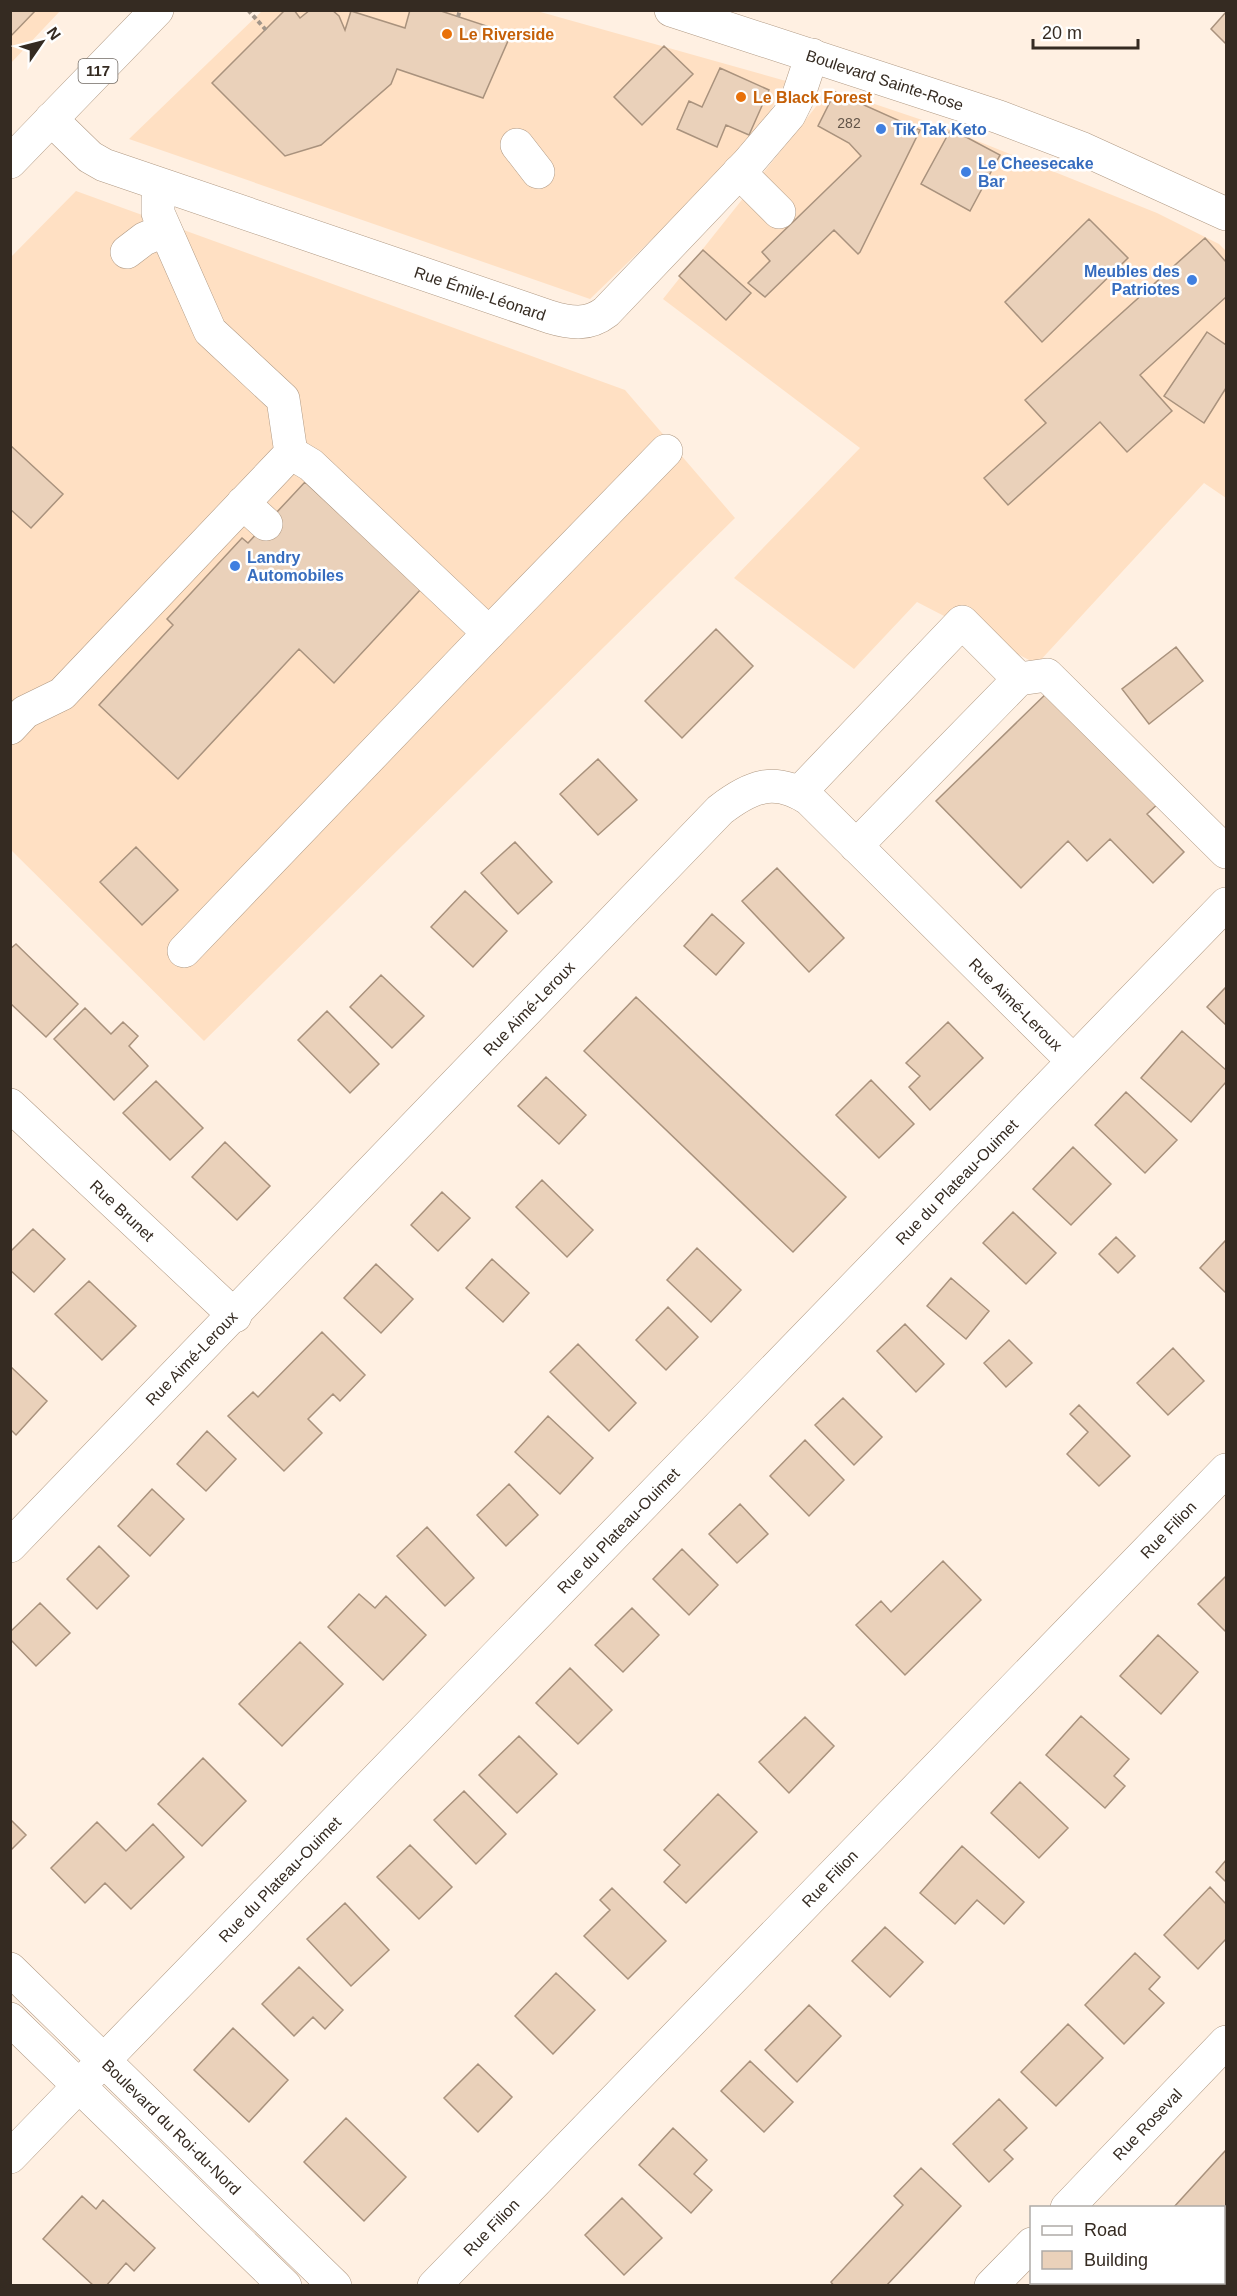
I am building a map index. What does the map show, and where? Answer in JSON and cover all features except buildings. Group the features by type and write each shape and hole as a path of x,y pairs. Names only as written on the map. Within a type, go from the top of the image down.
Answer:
{"street":[{"name":"117","path":"10,162 157,10"},
{"name":"Boulevard Sainte-Rose","path":"671,10 945,98 1083,149 1227,214"},
{"name":"Rue Émile-Léonard","path":"51,119 90,157 162,187 550,317 578,323 595,319 606,312 739,172 789,115 798,97 812,55"},
{"path":"517,145 538,172"},
{"path":"739,172 779,212"},
{"path":"10,728 25,712 62,694 255,513 291,453 283,399 210,331 165,230 157,205 162,187"},
{"path":"127,252 144,239 165,230"},
{"path":"184,951 666,452"},
{"path":"291,453 310,465 489,633"},
{"path":"800,793 962,622 1019,679"},
{"path":"856,846 1019,679 1047,675 1227,852"},
{"name":"Rue Aimé-Leroux","path":"10,1546 720,810 742,794 755,788 784,788 800,793 818,807 1073,1061"},
{"name":"Rue du Plateau-Ouimet","path":"10,2157 1227,904"},
{"name":"Rue Brunet","path":"10,1105 234,1316"},
{"name":"Rue Filion","path":"434,2286 1227,1470"},
{"name":"Boulevard du Roi-du-Nord","path":"10,1969 335,2286"},
{"path":"10,2019 285,2286"},
{"name":"Rue Roseval","path":"1069,2206 1227,2042"},
{"path":"991,2286 1030,2246"}],"path":[{"path":"248,10 266,30"},
{"path":"458,17 460,10"}],"shaded area":[{"path":"11,11 60,11 11,63"},
{"path":"262,11 537,11 786,81 756,139 590,299 129,139"},
{"path":"830,89 940,126 1157,213 1219,244 1226,251 1226,498 1204,483 1037,664 917,602 854,669 734,578 860,448 663,299"},
{"path":"76,191 625,390 735,518 204,1041 11,850 10,258"}],"place":[{"name":"Le Riverside","path":"447,34"},
{"name":"Le Black Forest","path":"741,97"},
{"name":"Tik Tak Keto","path":"881,129"},
{"name":"Le Cheesecake Bar","path":"966,172"},
{"name":"Meubles des Patriotes","path":"1192,280"},
{"name":"Landry Automobiles","path":"235,566"}]}
